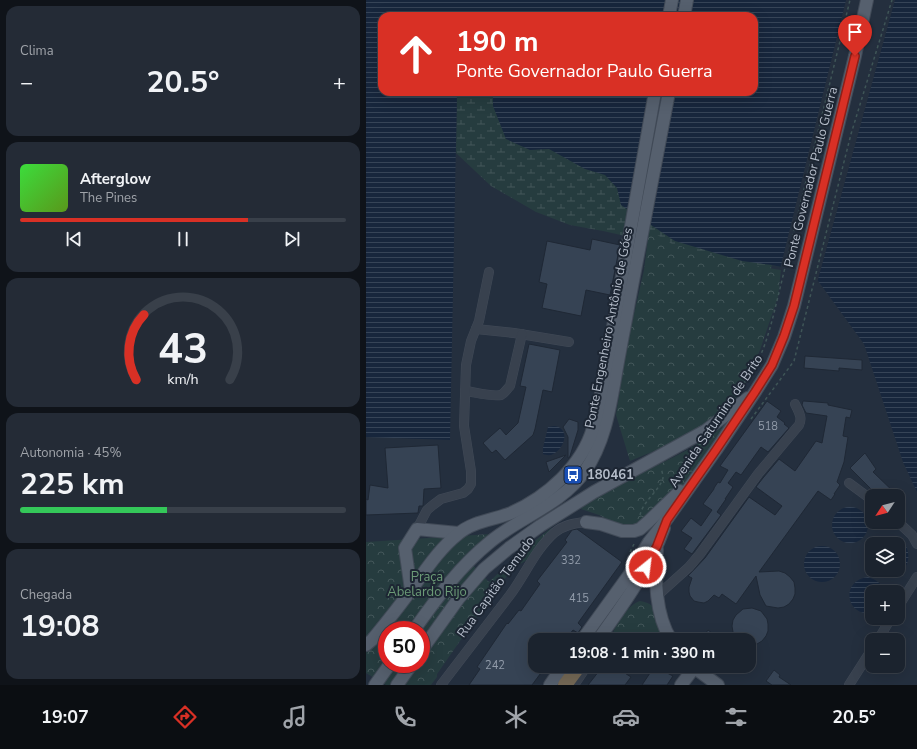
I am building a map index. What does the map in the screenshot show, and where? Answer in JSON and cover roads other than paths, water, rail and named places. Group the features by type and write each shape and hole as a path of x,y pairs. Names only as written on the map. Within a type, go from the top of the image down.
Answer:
{"highway":[{"path":"565,685 574,673"}],"main road":[{"path":"670,12 672,0"},
{"path":"685,12 687,0"},
{"name":"Ponte Governador Paulo Guerra","path":"784,336 794,306 855,56 867,0"},
{"path":"855,56 876,0"},
{"name":"Ponte Engenheiro Antônio de Góes","path":"421,621 442,592 471,558 490,542 552,502 572,486 584,472 596,453 604,431 614,388 630,263 654,96"},
{"name":"Ponte Engenheiro Antônio de Góes","path":"530,504 562,479 582,454 593,429 668,96"},
{"name":"Avenida Saturnino de Brito","path":"587,633 755,392 772,365 784,336"},
{"name":"Rua Capitão Temudo","path":"430,638 459,598 484,569 509,548 540,526 594,492 705,432 755,392"},
{"path":"586,522 601,524 622,531 634,531 640,529 701,471"},
{"path":"366,645 372,640 445,545 458,533 470,526 510,513 530,504"},
{"path":"490,542 494,534 523,512 530,504"},
{"name":"Avenida Saturnino de Brito","path":"603,633 627,599 657,546 667,520"},
{"path":"411,590 405,548 418,529 458,533"},
{"path":"657,546 656,571 659,607 664,627 667,633"},
{"path":"375,685 384,673"},
{"path":"397,685 406,673"},
{"path":"550,685 558,673"},
{"path":"682,685 689,673"},
{"path":"701,673 718,685"}],"street":[{"path":"418,529 427,510 441,499 463,493 471,484 471,471 464,426 466,365 471,341 479,321 488,272"},
{"path":"476,329 522,334 569,342"},
{"path":"465,391 490,395 500,395 505,392 510,386 522,334"},
{"path":"658,595 689,567 700,554 758,474 799,425 801,420 795,404"},
{"path":"849,483 865,495"},
{"name":"Rua Capitão Temudo","path":"441,685 511,594 539,550 554,533 563,527 575,523 586,522"},
{"path":"905,528 912,535 917,544"},
{"path":"905,596 917,577"},
{"path":"849,685 865,660"},
{"path":"574,685 582,673"}],"water":[{"path":"366,0 917,0 917,492 903,462 864,344 813,274 772,265 742,261 675,241 621,205 617,188 605,175 585,169 549,149 530,150 506,139 493,106 493,96 758,96 758,12 378,12 378,96 457,96 450,440 366,437"},
{"path":"548,427 559,427 563,431 563,442 559,450 551,455 543,454"},
{"path":"853,507 863,512 865,515 865,529 868,529 863,538 857,542 847,543 837,538 833,532 832,522 837,512 843,508"},
{"path":"819,546 825,546 835,551 840,564 835,577 825,582 819,582 809,577 804,567 804,561 809,551"},
{"path":"905,546 908,554 908,561 905,567"},
{"path":"868,577 874,579 881,585 865,585 865,613 857,610 852,605 850,599 850,592 853,585 859,580"}],"place":[{"name":"180461","path":"573,475"}],"park label":[{"name":"Praça Abelardo Rijo","path":"427,584"}]}
